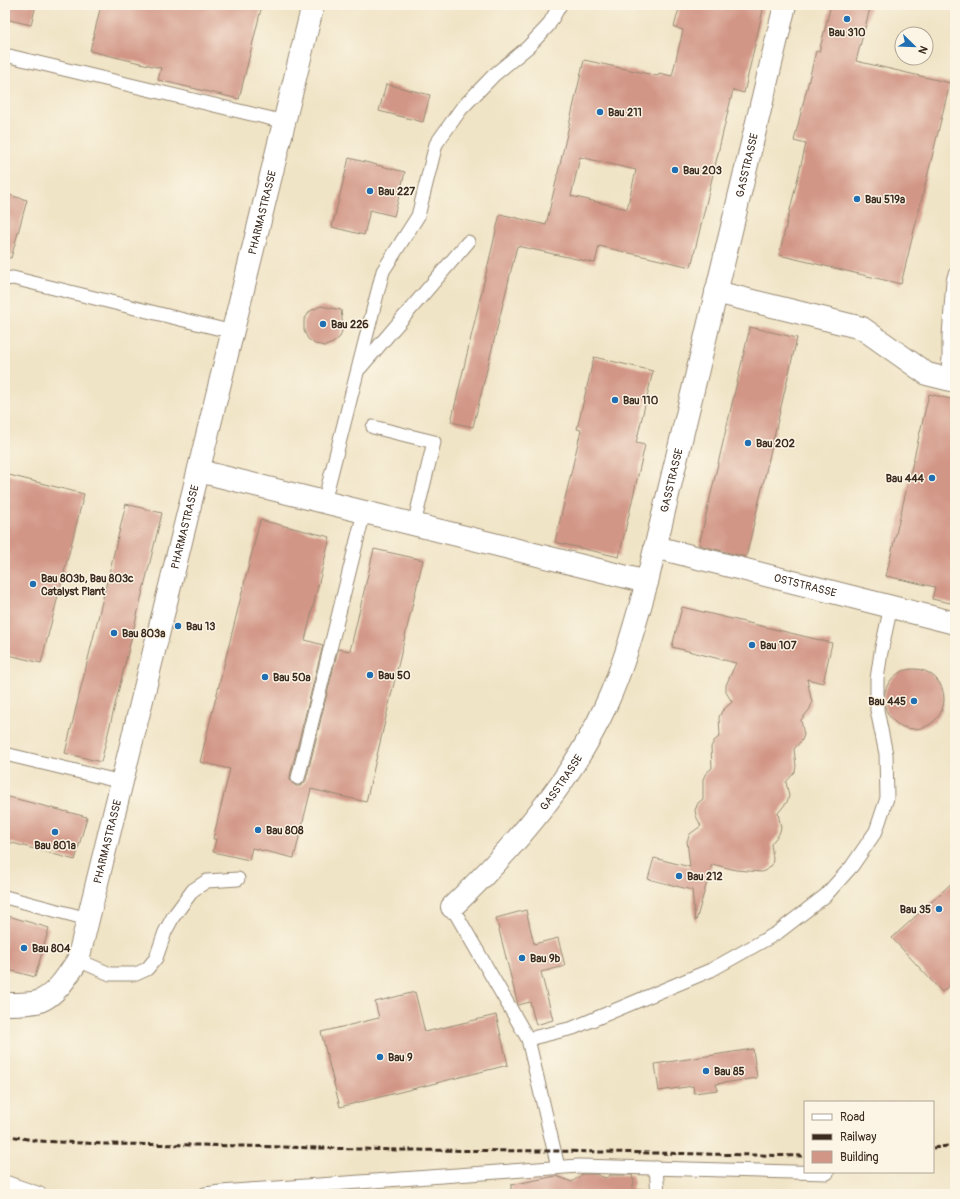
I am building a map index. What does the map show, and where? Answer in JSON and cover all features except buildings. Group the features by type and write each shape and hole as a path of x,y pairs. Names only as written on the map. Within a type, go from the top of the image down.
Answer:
{"street":[{"name":"PHARMASTRASSE","path":"5,1004 39,1002 54,992 78,960 313,5"},
{"name":"GASSTRASSE","path":"452,907 478,883 508,850 548,801 582,752 606,706 626,656 647,582 785,5"},
{"path":"716,292 862,328 927,374 951,380"},
{"path":"199,471 647,582"},
{"name":"OSTSTRASSE","path":"655,547 955,623"}],"lane":[{"path":"324,502 383,271 418,216 436,144 460,108 494,75 538,37 548,26 560,5"},
{"path":"5,55 285,122"},
{"path":"357,371 468,242"},
{"path":"951,380 949,336 953,281 955,274"},
{"path":"5,279 13,278 233,332"},
{"path":"949,336 955,323"},
{"path":"373,427 434,442 414,524"},
{"path":"298,778 364,512"},
{"path":"528,1039 573,1028 711,970 777,933 825,896 852,866 876,831 887,798 886,754 877,710 877,679 891,606"},
{"path":"5,754 122,782"},
{"path":"78,960 110,974 136,974 147,969 156,958 165,932 173,916 194,890 207,882 238,879"},
{"path":"5,897 88,919"},
{"path":"452,907 528,1039 558,1167"},
{"path":"205,1194 579,1166 804,1172"},
{"path":"656,1168 658,1194"},
{"path":"5,1182 40,1194"}],"railway":[{"path":"5,1135 38,1141 105,1144 804,1156"},
{"path":"934,1148 955,1145"}],"place":[{"name":"Bau 310","path":"847,19"},
{"name":"Bau 211","path":"600,112"},
{"name":"Bau 203","path":"675,170"},
{"name":"Bau 227","path":"370,191"},
{"name":"Bau 519a","path":"857,199"},
{"name":"Bau 226","path":"323,324"},
{"name":"Bau 110","path":"615,400"},
{"name":"Bau 202","path":"748,443"},
{"name":"Bau 444","path":"932,478"},
{"name":"Bau 803b, Bau 803c Catalyst Plant","path":"33,584"},
{"name":"Bau 13","path":"178,626"},
{"name":"Bau 803a","path":"114,633"},
{"name":"Bau 107","path":"752,645"},
{"name":"Bau 50","path":"370,675"},
{"name":"Bau 50a","path":"265,677"},
{"name":"Bau 445","path":"914,701"},
{"name":"Bau 808","path":"258,830"},
{"name":"Bau 801a","path":"55,832"},
{"name":"Bau 212","path":"679,876"},
{"name":"Bau 35","path":"939,909"},
{"name":"Bau 804","path":"24,948"},
{"name":"Bau 9b","path":"522,958"},
{"name":"Bau 9","path":"380,1057"},
{"name":"Bau 85","path":"706,1071"}]}
